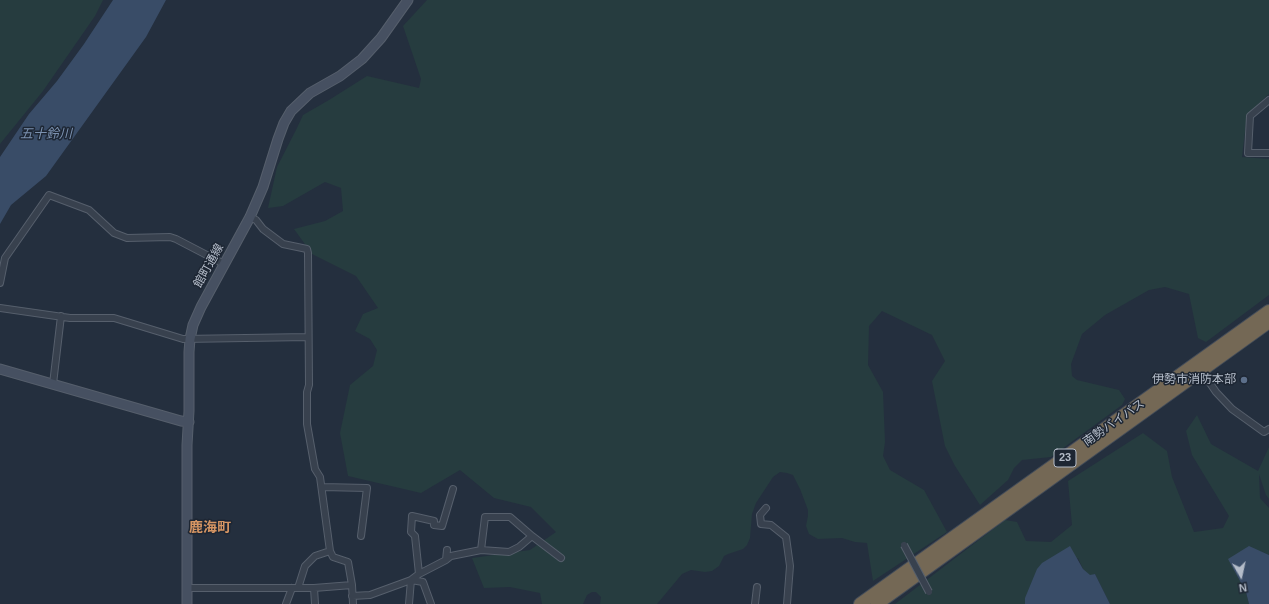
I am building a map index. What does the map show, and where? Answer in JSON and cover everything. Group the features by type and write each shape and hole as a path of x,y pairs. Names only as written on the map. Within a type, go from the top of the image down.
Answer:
{"highway":[{"name":"南勢バイパス","path":"877,604 1199,367 1269,311"},
{"name":"南勢バイパス","path":"860,604 1199,367 1269,322"}],"main road":[{"name":"館町通線","path":"187,604 187,445 190,339 193,325 201,307 250,217 263,187 280,133 291,111 310,93 340,76 362,59 381,38 408,0"},
{"path":"0,369 188,422"}],"street":[{"path":"1269,100 1250,116 1248,153 1269,153"},
{"path":"0,283 5,258 49,195 89,210 114,233 127,238 170,237 224,264"},
{"path":"250,217 256,220 263,229 283,244 307,249 309,385 307,392 307,424 315,469 320,477 322,487 330,551 333,557 348,562 352,584 353,604"},
{"path":"0,308 61,316 114,318 183,339 308,337"},
{"path":"53,384 61,316"},
{"path":"1199,367 1216,392 1235,411 1264,432 1269,429"},
{"path":"322,487 367,488 360,536"},
{"path":"419,574 415,536 412,532 412,516 434,521 434,525 442,526 454,489"},
{"path":"766,508 760,515 761,524 771,525 786,537 790,566 787,604"},
{"path":"481,550 485,517 510,517 561,558"},
{"path":"352,596 370,595 411,580 451,556 481,550 509,552 519,547 532,536"},
{"path":"904,545 929,592"},
{"path":"446,560 447,550"},
{"path":"286,604 305,566 315,556 330,551"},
{"path":"410,604 411,580"},
{"path":"411,580 423,582 431,604"},
{"path":"188,588 314,588 352,584"},
{"path":"755,604 757,587"},
{"path":"314,588 315,604"}],"green space":[{"path":"0,0 103,0 95,16 43,91 0,144"},
{"path":"427,0 1269,0 1269,94 1247,115 1242,157 1269,159 1269,295 1206,342 1198,338 1189,294 1165,287 1149,290 1105,315 1082,334 1071,364 1072,376 1077,380 1119,390 1125,399 1122,405 1051,457 1022,460 1014,468 1008,480 980,505 955,466 945,446 932,381 945,361 932,335 882,311 869,326 868,365 883,392 885,442 883,456 890,470 924,490 947,532 873,581 867,543 855,542 842,538 818,539 809,534 806,526 808,510 800,489 793,475 780,472 773,477 756,503 752,514 750,538 747,545 743,549 724,556 719,566 712,571 705,572 691,570 682,574 657,604 600,604 601,597 596,592 592,592 587,595 583,604 542,604 540,593 510,587 484,588 472,558 530,550 556,532 531,507 494,498 460,470 421,493 348,476 340,433 350,385 373,366 377,350 370,339 355,331 363,314 378,308 356,276 312,254 294,229 325,221 343,211 341,188 325,182 283,206 268,208 277,167 303,115 367,76 419,88 421,79 403,26"},
{"path":"1197,415 1211,444 1258,471 1269,447 1269,499 1266,495 1259,474 1260,498 1269,508 1269,555 1260,551 1237,575 1246,592 1249,604 1110,604 1095,574 1090,576 1083,569 1078,558 1025,598 1025,604 895,604 1005,520 1017,522 1026,541 1051,542 1072,525 1068,481 1143,433 1167,451 1172,477 1194,532 1223,528 1229,516 1192,455 1186,431"}],"water":[{"name":"五十鈴川","path":"113,0 166,0 146,37 46,176 11,205 0,224 0,157 29,114 57,81 84,44"},
{"path":"1070,546 1083,569 1090,575 1095,574 1110,604 1025,604 1025,598 1037,569 1042,563"},
{"path":"1249,546 1269,555 1269,604 1249,604 1246,592 1228,559"}],"place":[{"name":"伊勢市消防本部","path":"1244,380"}],"district":[{"name":"鹿海町","path":"210,528"}]}
